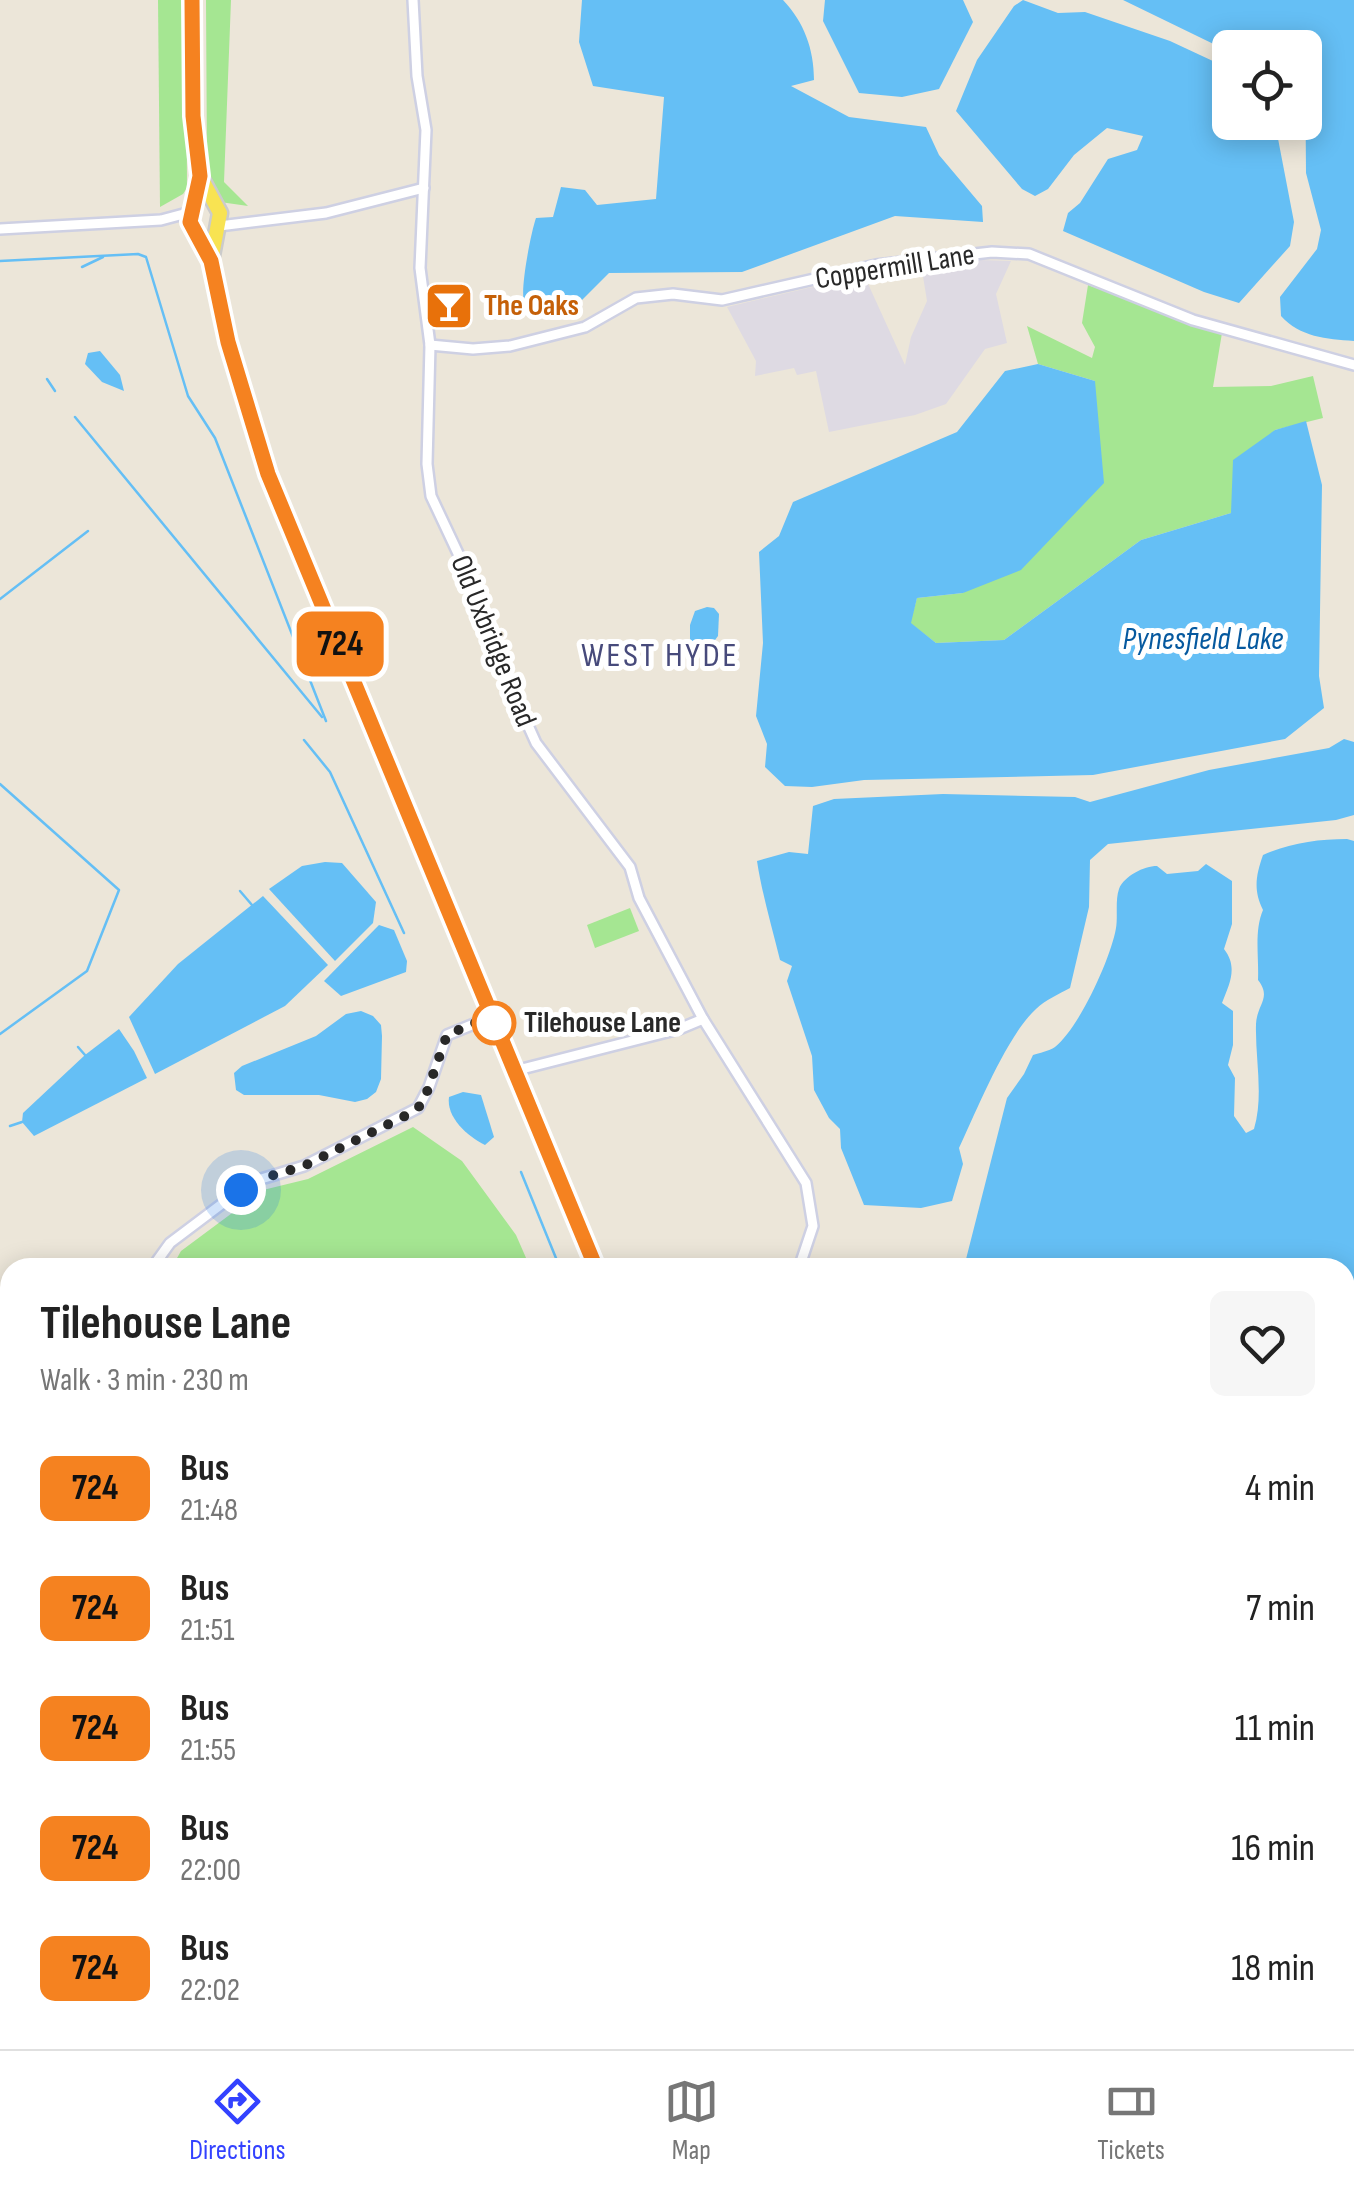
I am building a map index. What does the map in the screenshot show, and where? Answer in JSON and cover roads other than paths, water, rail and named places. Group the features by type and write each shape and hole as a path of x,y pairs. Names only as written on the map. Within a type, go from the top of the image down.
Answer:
{"main road":[{"path":"192,0 192,100 200,176 194,219 211,261 228,342 268,474 592,1258"},
{"path":"200,176 216,207 218,228 211,261"},
{"path":"194,219 205,203 216,207"},
{"path":"194,219 206,234 218,228"}],"street":[{"name":"Old Uxbridge Road","path":"414,0 418,88 426,130 420,268 422,308 430,345 429,484 437,511 463,564 482,623 536,743 630,867 639,898 702,1019 806,1183 814,1226 803,1258"},
{"path":"218,228 326,213 424,188"},
{"path":"216,207 250,221"},
{"path":"0,229 194,219"},
{"name":"Coppermill Lane","path":"430,345 473,349 510,346 584,327 636,298 673,294 722,300 876,266 992,252 1029,254 1194,320 1354,365"},
{"path":"159,1258 170,1243 251,1182 304,1166 413,1112 423,1103 447,1035 491,1016"},
{"path":"514,1071 679,1029 702,1019"}],"water":[{"path":"582,0 783,0 802,27 814,69 814,80 791,86 849,117 926,127 939,155 982,206 983,222 895,216 742,272 609,273 576,306 524,301 525,273 536,218 553,217 561,187 585,190 597,205 656,199 664,97 593,86 579,42"},
{"path":"825,0 963,0 973,22 939,89 902,97 859,93 823,21"},
{"path":"1023,0 1058,13 1085,12 1170,41 1212,61 1212,140 1278,140 1294,222 1290,246 1239,303 1204,292 1063,231 1068,213 1080,203 1108,159 1137,150 1143,136 1107,128 1074,155 1048,189 1035,196 1022,189 956,111 977,60 1014,6"},
{"path":"1123,0 1354,0 1354,341 1305,333 1281,316 1280,297 1317,249 1321,230 1306,173 1306,140 1322,140 1322,30 1212,30 1212,43"},
{"path":"100,351 120,375 124,391 102,382 85,364 88,353"},
{"name":"Pynesfield Lake","path":"1038,364 1095,381 1104,483 1021,570 963,593 917,598 911,623 936,643 1004,640 1141,540 1231,513 1233,460 1275,430 1306,421 1322,485 1319,676 1324,708 1285,739 1093,775 864,780 812,787 785,786 765,767 767,744 756,716 763,643 759,552 779,536 793,502 957,432 1005,371"},
{"path":"707,607 719,614 718,636 709,648 698,651 690,644 690,625 695,611"},
{"path":"1344,739 1354,742 1354,815 1108,844 1090,860 1089,907 1070,988 1036,1009 1003,1055 959,1148 963,1164 952,1201 921,1208 864,1205 841,1148 840,1129 829,1118 814,1090 812,1056 787,981 792,966 780,960 757,861 789,852 808,854 813,806 834,799 943,794 1075,797 1090,802 1209,770 1329,748"},
{"path":"1325,840 1354,841 1354,1258 966,1258 1007,1098 1033,1055 1055,1047 1084,1009 1113,941 1118,893 1125,880 1135,873 1152,866 1167,874 1198,871 1206,864 1232,881 1232,924 1224,949 1231,962 1231,975 1222,1003 1233,1011 1233,1045 1228,1065 1235,1078 1234,1116 1246,1133 1254,1129 1258,1103 1256,1024 1264,997 1258,980 1258,935 1263,910 1258,896 1259,869 1263,855 1283,847"},
{"path":"342,863 376,902 373,923 335,961 269,889 302,866"},
{"path":"263,896 328,965 285,1006 155,1074 129,1017 178,964"},
{"path":"379,925 394,930 407,961 406,972 341,996 324,981"},
{"path":"361,1011 381,1025 382,1036 381,1079 376,1092 367,1099 355,1102 319,1095 244,1095 236,1090 234,1073 242,1066 316,1036 346,1014"},
{"path":"119,1029 147,1078 34,1136 22,1122 23,1113"},
{"path":"463,1092 481,1095 494,1137 485,1145 471,1137 451,1112 449,1097"}],"waterway":[{"path":"0,261 138,254 146,257 188,396 215,438 326,721"},
{"path":"82,267 103,257"},
{"path":"47,379 55,391"},
{"path":"75,417 322,717"},
{"path":"0,599 88,531"},
{"path":"304,740 330,772 404,933"},
{"path":"0,784 119,890 87,971 0,1034"},
{"path":"240,891 252,905"},
{"path":"78,1047 85,1055"},
{"path":"10,1126 22,1122"},
{"path":"521,1172 556,1258"}],"place":[{"name":"The Oaks","path":"449,306"},
{"name":"Tilehouse Lane","path":"494,1023"}],"district":[{"name":"WEST HYDE","path":"660,655"}]}
